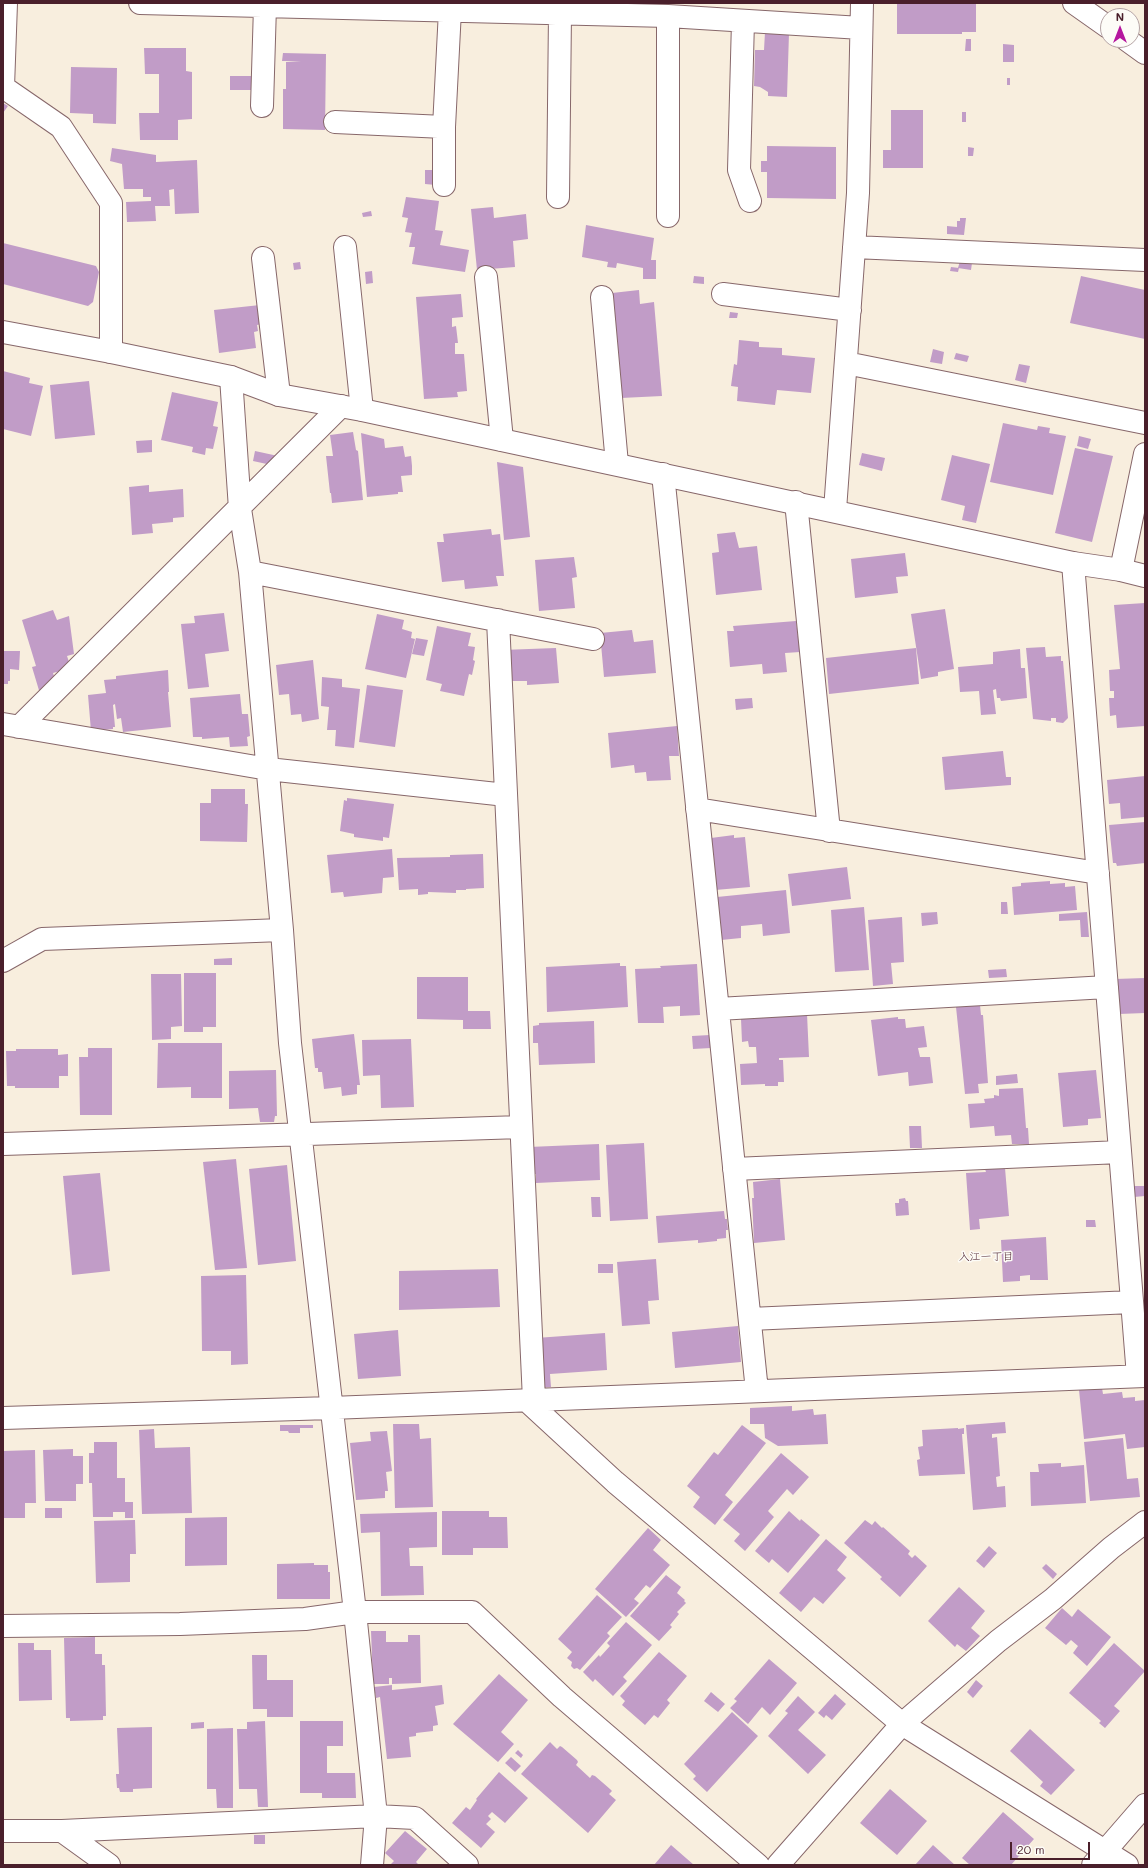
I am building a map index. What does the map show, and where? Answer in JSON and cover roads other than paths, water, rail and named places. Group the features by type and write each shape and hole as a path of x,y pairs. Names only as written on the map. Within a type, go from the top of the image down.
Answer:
{"street":[{"path":"6,3 3,87 60,127 111,203 111,352"},
{"path":"140,3 316,5 668,16 861,28"},
{"path":"649,3 668,16"},
{"path":"835,510 858,193 862,3"},
{"path":"1074,3 1100,21"},
{"path":"256,5 262,106"},
{"path":"444,185 444,127 450,10"},
{"path":"558,197 560,13"},
{"path":"668,16 668,216"},
{"path":"743,21 739,170 750,202"},
{"path":"335,122 444,127"},
{"path":"854,247 1145,260"},
{"path":"345,248 352,408"},
{"path":"263,258 279,395"},
{"path":"486,277 502,440"},
{"path":"723,294 850,310"},
{"path":"602,297 617,464"},
{"path":"3,332 111,352 230,377 279,395 352,408 835,510 1073,563 1121,570 1145,576"},
{"path":"846,363 1145,424"},
{"path":"230,377 240,509 250,572 268,768 290,1043 355,1612 376,1816 372,1865"},
{"path":"11,726 240,509 352,408"},
{"path":"1121,570 1145,454"},
{"path":"663,474 757,1391"},
{"path":"796,502 830,831"},
{"path":"3,1418 331,1408 1142,1376 1132,1302 1073,563"},
{"path":"250,572 593,639"},
{"path":"498,620 521,1127 530,1400 615,1482 902,1724 1099,1858 1127,1865"},
{"path":"11,726 268,768 506,795"},
{"path":"697,809 1098,874"},
{"path":"3,961 42,939 282,930"},
{"path":"718,1009 1107,987"},
{"path":"3,1144 521,1127"},
{"path":"734,1170 1120,1152"},
{"path":"750,1319 1132,1302"},
{"path":"778,1865 902,1724 998,1641 1054,1599 1112,1548 1145,1522"},
{"path":"3,1626 196,1624 305,1619 355,1612 472,1612 562,1697 758,1865"},
{"path":"1099,1858 1145,1805"},
{"path":"3,1831 62,1831 376,1816 415,1818 467,1865"},
{"path":"62,1831 109,1865"}],"district":[{"name":"入江一丁目","path":"986,1257"}]}
